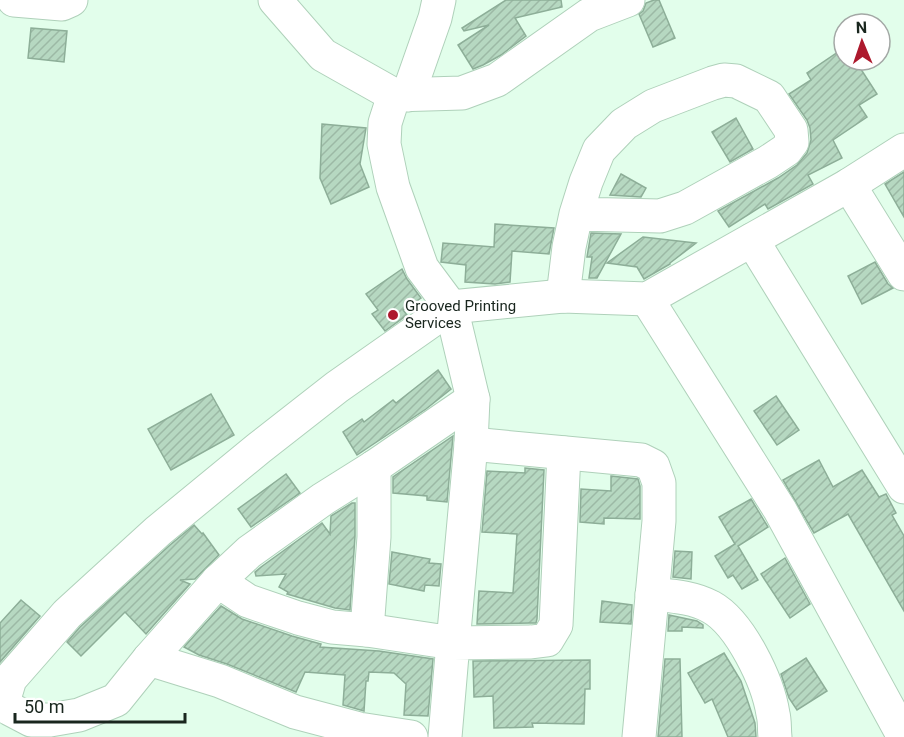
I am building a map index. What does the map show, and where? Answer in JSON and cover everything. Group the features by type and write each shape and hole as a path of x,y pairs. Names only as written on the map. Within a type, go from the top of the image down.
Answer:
{"street":[{"path":"14,0 62,4 71,0"},
{"path":"275,0 322,55 401,95 462,93 497,80 589,15 628,0"},
{"path":"439,0 435,18 401,95 385,123 384,144 393,187 422,268 451,307 473,399 445,737"},
{"path":"563,296 576,214 599,150 624,124 653,105 724,80 736,81 769,97 791,130 792,142 786,150 685,208 660,216 576,214"},
{"path":"473,399 323,499 249,552 218,581 116,700 79,715 50,720 31,720 10,709 4,699 10,679 67,614 158,531 338,387 451,307 563,296 647,299 849,185 904,150"},
{"path":"849,185 904,274"},
{"path":"752,240 904,487"},
{"path":"647,299 780,510 904,737"},
{"path":"471,444 640,460 653,466 659,483 659,520 639,737"},
{"path":"218,581 248,601 332,627 453,643 547,640 556,625 564,453"},
{"path":"368,630 374,537 374,467"},
{"path":"652,594 684,597 712,607 734,628 761,672 773,713 775,737"},
{"path":"149,659 220,681 295,712 359,729 411,737"}],"building":[{"path":"506,0 561,0 562,7 515,18 526,36 501,55 473,69 458,45 489,25 464,31 462,28"},
{"path":"659,0 675,38 653,47 639,14 646,3"},
{"path":"31,28 67,31 64,62 28,58"},
{"path":"832,56 832,72 863,72 877,94 859,105 867,117 833,140 842,158 808,175 813,184 768,209 765,204 729,227 718,211 778,178 797,165 807,153 811,140 810,128 789,94 811,80 807,73"},
{"path":"736,118 753,149 730,162 712,132"},
{"path":"322,124 366,128 360,164 369,187 331,204 320,178"},
{"path":"904,172 904,217 885,184"},
{"path":"621,174 646,188 641,197 610,195"},
{"path":"495,224 554,228 549,254 512,251 510,282 495,284 465,282 466,265 441,262 443,243 494,247"},
{"path":"591,233 621,234 597,278 589,278 592,257 587,257"},
{"path":"643,237 696,243 670,264 644,279 637,267 607,263"},
{"path":"875,262 888,284 893,288 862,304 848,276"},
{"path":"402,269 421,298 403,310 407,315 385,331 372,314 378,310 366,294"},
{"path":"438,370 451,389 426,409 357,455 343,432 362,419 364,422 393,400 396,403"},
{"path":"211,394 234,435 171,470 148,429"},
{"path":"776,396 799,430 777,445 754,411"},
{"path":"453,436 447,502 427,500 427,496 393,493 393,477"},
{"path":"819,460 833,487 862,470 879,497 886,494 896,513 892,515 904,536 904,611 848,514 814,533 783,480"},
{"path":"525,468 544,470 536,623 477,624 479,591 513,593 517,534 482,532 487,471 525,473"},
{"path":"286,474 300,493 251,527 238,509"},
{"path":"611,476 638,479 640,519 604,518 604,524 580,522 581,489 611,491"},
{"path":"751,499 768,527 738,546 758,580 742,589 733,575 728,578 715,556 735,544 719,517"},
{"path":"355,503 355,536 350,610 287,594 288,592 279,587 286,574 256,576 255,572 261,567 322,523 330,534 331,516"},
{"path":"194,525 219,555 195,579 180,580 190,584 146,634 125,612 81,656 67,642 80,627"},
{"path":"675,551 692,552 691,579 673,577"},
{"path":"392,552 430,559 429,563 441,564 439,586 425,585 424,591 389,584"},
{"path":"785,558 810,604 790,618 761,574"},
{"path":"21,600 40,616 0,662 0,623"},
{"path":"602,601 632,605 631,624 600,622"},
{"path":"221,606 242,619 321,644 320,647 379,651 433,659 428,716 404,715 406,684 394,673 369,672 368,681 366,681 364,711 343,705 345,675 305,672 296,692 199,655 184,647"},
{"path":"669,615 697,621 703,625 703,628 682,627 682,631 668,631"},
{"path":"724,653 741,681 755,723 756,737 728,737 712,699 705,703 688,673"},
{"path":"806,658 827,691 797,710 789,698 781,674"},
{"path":"665,659 680,659 682,737 658,737"},
{"path":"590,660 590,689 585,689 584,724 532,723 533,727 494,728 493,696 474,697 473,661"}],"place":[{"name":"Grooved Printing Services","path":"393,315"}]}
